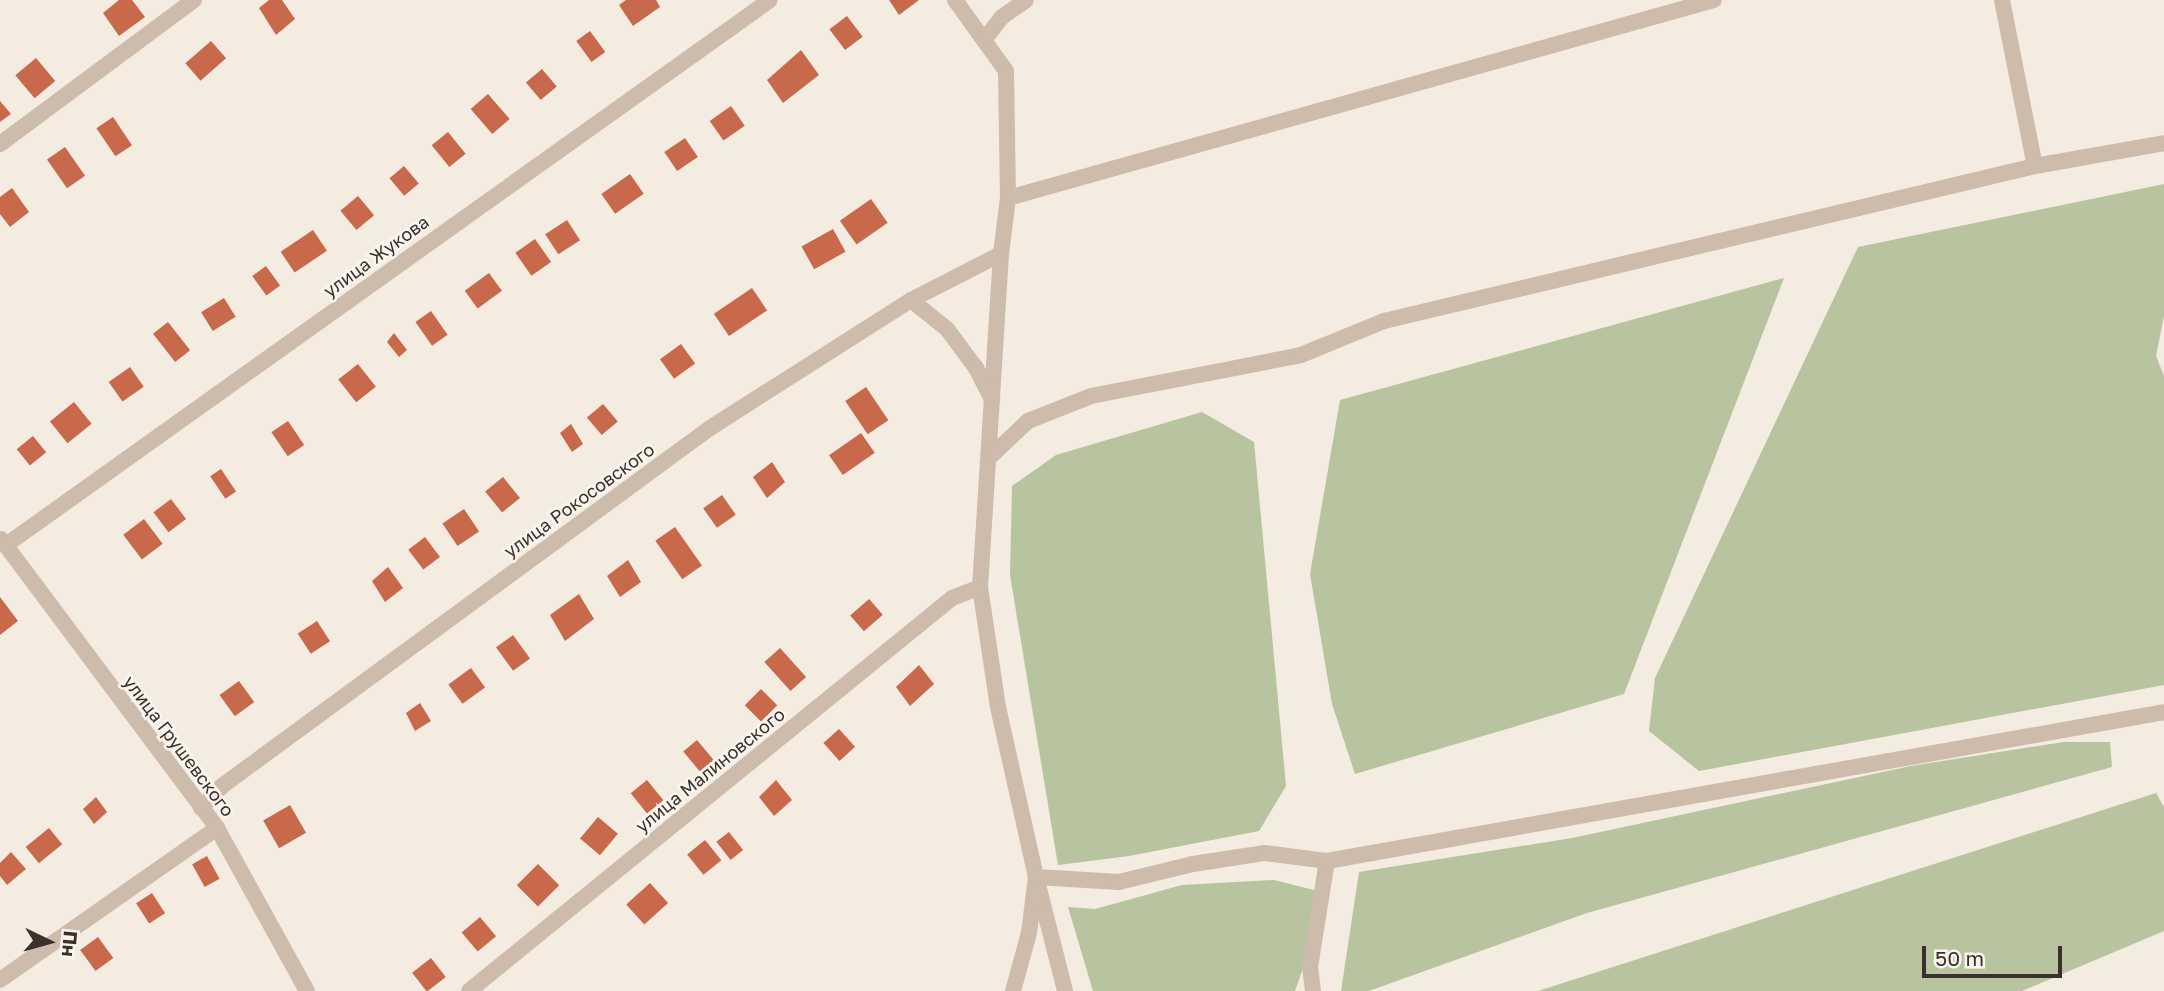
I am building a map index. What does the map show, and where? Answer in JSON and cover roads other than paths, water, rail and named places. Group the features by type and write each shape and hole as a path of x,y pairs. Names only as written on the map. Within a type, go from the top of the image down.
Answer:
{"street":[{"path":"0,144 194,0"},
{"name":"улица Жукова","path":"3,541 770,0"},
{"path":"955,0 1006,71 1009,198 1001,254 980,587 998,707 1065,991"},
{"path":"984,40 1002,17 1026,0"},
{"path":"1009,198 1714,0"},
{"path":"2002,0 2035,166"},
{"path":"990,457 1028,421 1091,396 1301,355 1384,321 2035,166 2164,143"},
{"name":"улица Рокосовского","path":"201,808 222,786 710,428 911,300 1001,254"},
{"path":"911,300 947,329 976,368 993,403"},
{"name":"улица Грушевского","path":"3,541 217,828 307,991"},
{"name":"улица Малиновского","path":"468,991 952,598 980,587"},
{"path":"1036,877 1119,882 1193,864 1265,853 1327,861 2164,712"},
{"path":"0,980 217,828"},
{"path":"1313,991 1310,967 1327,861"},
{"path":"1013,991 1029,933 1036,877"}]}
